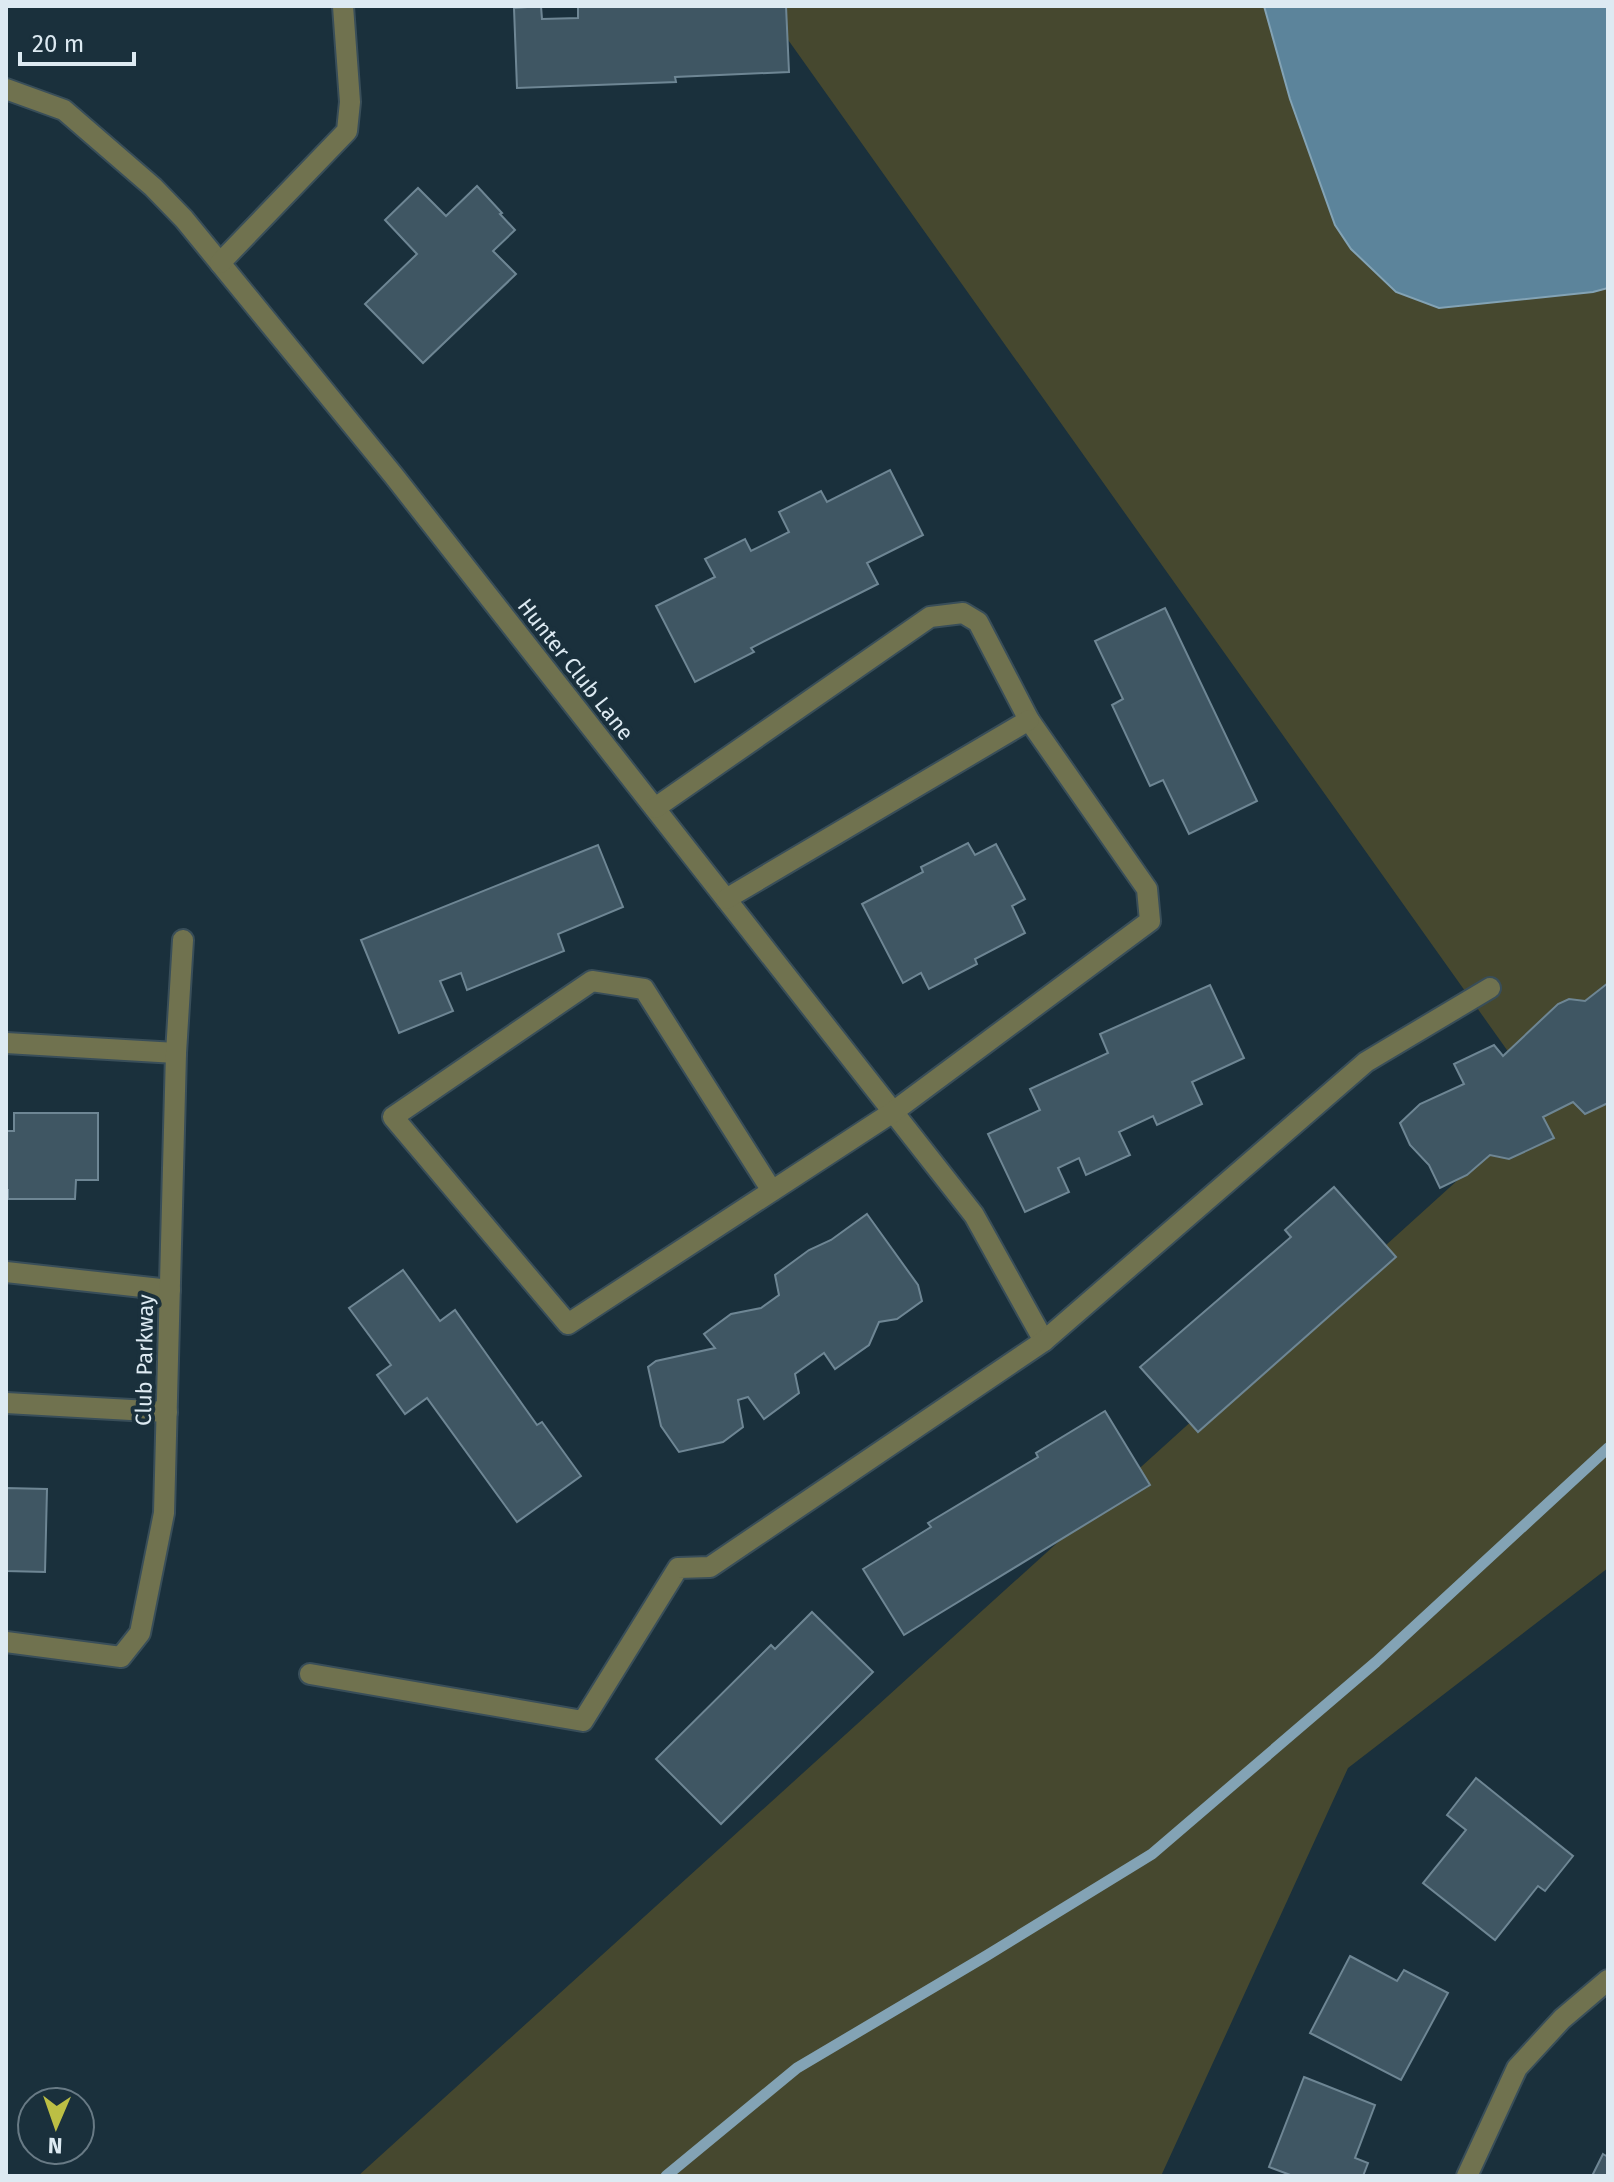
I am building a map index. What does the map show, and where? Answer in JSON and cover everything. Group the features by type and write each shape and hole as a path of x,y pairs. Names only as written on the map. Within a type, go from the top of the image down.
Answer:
{"street":[{"path":"220,263 347,131 351,116 343,6"},
{"name":"Hunter Club Lane","path":"6,89 64,110 153,187 184,219 394,476 974,1215 1044,1341"},
{"path":"655,808 930,617 963,613 978,622 1029,720 1147,889 1150,921 893,1112 772,1191 568,1324 393,1117 592,981 644,989 772,1191"},
{"path":"726,899 1029,720"},
{"name":"Club Parkway","path":"6,1642 121,1657 140,1633 164,1513 176,1053 183,940"},
{"path":"310,1674 583,1721 678,1568 710,1567 1044,1341 1366,1062 1490,988"},
{"path":"6,1043 176,1053"},
{"path":"6,1272 170,1290"},
{"path":"6,1403 167,1412"},
{"path":"1467,2176 1517,2068 1562,2019 1608,1980"}],"green space":[{"path":"764,6 1608,6 1608,1568 1348,1768 1161,2176 358,2176 1544,1102"}],"water":[{"path":"1264,6 1608,6 1608,288 1439,308 1396,292 1351,249 1335,225 1290,99"}],"building":[{"path":"541,6 542,19 578,18 578,6 786,6 789,72 675,77 676,82 517,88 514,8"},
{"path":"477,186 515,230 493,251 516,274 423,363 365,304 417,254 385,220 418,188 446,216"},
{"path":"890,470 923,535 867,563 878,584 751,648 754,652 695,682 656,606 715,577 705,559 745,539 751,551 789,532 779,512 821,491 827,502"},
{"path":"1165,608 1257,801 1189,834 1163,780 1150,786 1112,705 1123,699 1095,641"},
{"path":"968,843 975,855 996,844 1025,899 1012,906 1025,933 975,959 977,964 929,989 921,973 903,983 862,904 923,872 921,867"},
{"path":"598,845 623,907 558,934 564,951 467,990 461,973 440,981 453,1011 399,1033 361,940"},
{"path":"1608,983 1608,1103 1585,1114 1573,1102 1543,1117 1554,1138 1509,1159 1490,1155 1467,1175 1440,1188 1429,1165 1410,1145 1400,1123 1420,1104 1464,1084 1454,1064 1494,1045 1503,1056 1558,1004 1569,999 1585,1001"},
{"path":"1210,985 1244,1058 1192,1082 1202,1104 1157,1125 1153,1116 1119,1132 1130,1155 1086,1175 1079,1158 1058,1168 1069,1192 1025,1212 988,1134 1040,1110 1030,1089 1108,1053 1100,1034"},
{"path":"14,1113 98,1113 98,1180 76,1180 75,1199 8,1199 6,1131 14,1131"},
{"path":"1334,1187 1396,1257 1198,1432 1140,1367 1291,1237 1285,1230"},
{"path":"867,1214 918,1285 922,1301 897,1319 879,1322 869,1345 835,1369 824,1353 795,1374 799,1393 764,1419 748,1397 738,1400 743,1427 723,1442 679,1452 661,1426 648,1367 656,1361 715,1348 704,1334 731,1314 761,1308 779,1295 775,1275"},
{"path":"403,1270 440,1321 455,1310 537,1425 542,1422 581,1476 517,1522 427,1398 405,1414 377,1375 391,1365 349,1308"},
{"path":"1105,1411 1150,1485 904,1635 863,1569 931,1527 928,1523 1038,1457 1036,1453"},
{"path":"6,1488 47,1489 45,1572 6,1571"},
{"path":"812,1612 873,1672 721,1824 656,1759 771,1645 775,1649"},
{"path":"1476,1778 1573,1856 1545,1891 1538,1886 1495,1940 1423,1883 1466,1830 1447,1815"},
{"path":"1350,1956 1397,1981 1404,1970 1448,1993 1401,2080 1310,2033"},
{"path":"1304,2077 1375,2105 1355,2158 1368,2163 1363,2176 1293,2176 1269,2167"},
{"path":"1603,2154 1608,2157 1608,2176 1592,2176"}],"waterway":[{"path":"666,2176 797,2068 1152,1854 1376,1662 1608,1448"}]}
